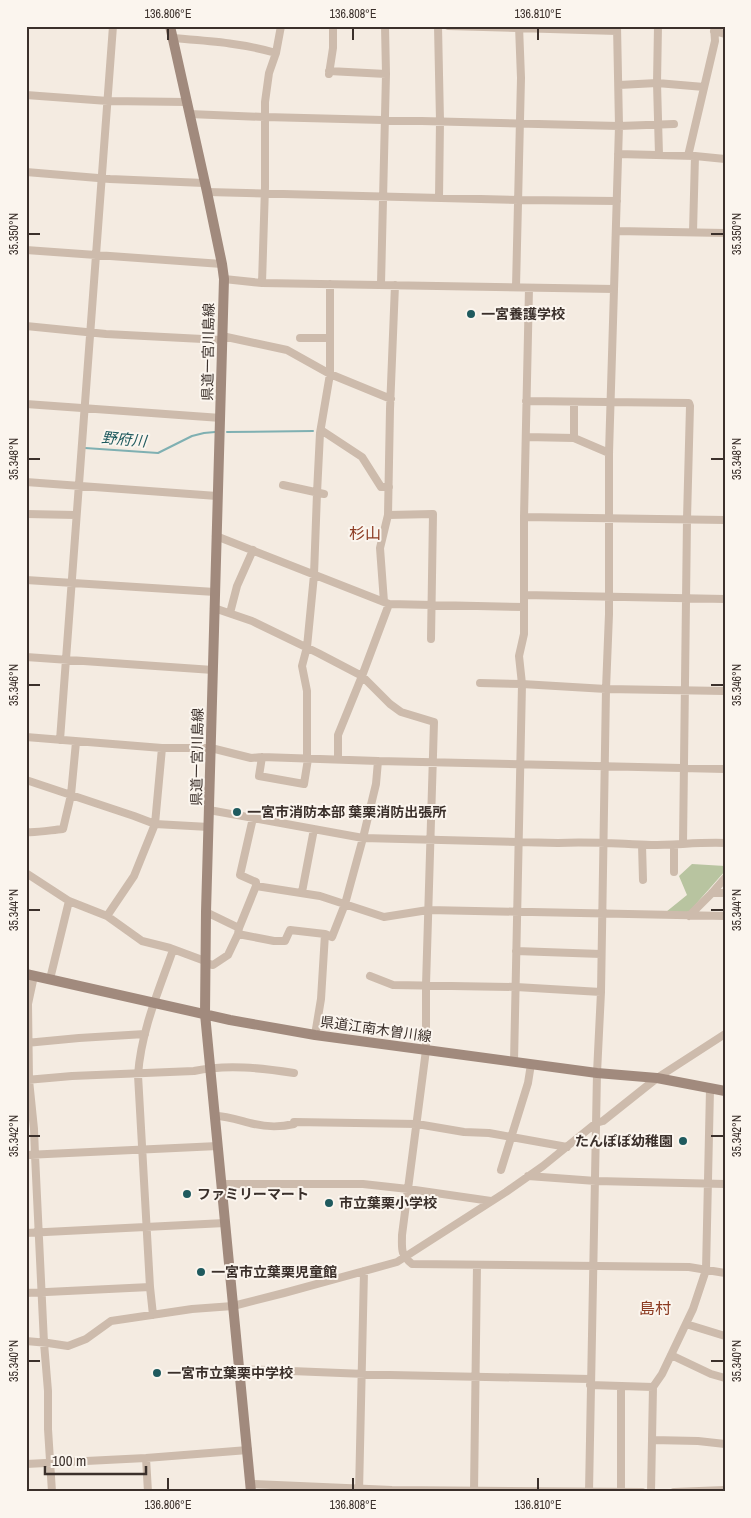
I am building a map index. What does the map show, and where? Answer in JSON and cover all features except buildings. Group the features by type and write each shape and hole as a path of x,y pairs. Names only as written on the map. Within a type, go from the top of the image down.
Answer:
{"main road":[{"name":"県道一宮川島線","path":"170,26 224,279 214,592 205,1014 251,1488"},
{"name":"県道江南木曽川線","path":"30,975 230,1020 315,1035 597,1073 656,1078 725,1090"}],"street":[{"path":"60,740 113,26"},
{"path":"262,282 265,102 269,73 276,53 281,26"},
{"path":"333,26 333,48 329,73 386,74"},
{"path":"381,284 386,74 385,26"},
{"path":"438,26 439,198"},
{"path":"448,26 617,29 619,126 608,517 601,992 597,1073 589,1491"},
{"path":"658,26 656,83 659,155"},
{"path":"516,288 521,78 519,27"},
{"path":"693,232 691,156 715,41 714,29 725,34"},
{"path":"172,38 247,45 276,53"},
{"path":"619,85 656,83 704,87"},
{"path":"26,95 186,102"},
{"path":"189,114 619,126 674,124"},
{"path":"618,154 725,159"},
{"path":"26,172 205,187 264,194 617,201"},
{"path":"616,231 725,233"},
{"path":"26,250 222,264"},
{"path":"224,279 330,284 614,289"},
{"path":"262,757 259,776 304,784 307,759 307,690 302,666 307,648 314,575 320,493 321,430 330,374 330,284"},
{"path":"338,760 338,735 362,676 386,603 380,548 388,514 395,284"},
{"path":"514,1062 522,684 520,656 524,634 524,517 529,288"},
{"path":"26,326 106,334 222,338 286,350 330,374 391,399"},
{"path":"300,338 330,338"},
{"path":"526,401 689,403 683,844"},
{"path":"574,402 574,438"},
{"path":"26,404 221,418"},
{"path":"321,430 362,457 380,487 389,487"},
{"path":"526,437 574,438 610,453"},
{"path":"26,482 217,496"},
{"path":"283,486 320,493"},
{"path":"26,514 76,513"},
{"path":"388,514 433,514 431,638"},
{"path":"524,517 725,520"},
{"path":"216,536 386,603 524,606"},
{"path":"230,613 238,586 253,550"},
{"path":"26,580 214,592"},
{"path":"524,595 725,599"},
{"path":"214,608 252,621 362,676 390,704 401,712 434,722 426,985 426,1050 418,1124 402,1235 402,1253 404,1258 412,1264 688,1268 725,1273"},
{"path":"26,657 213,670"},
{"path":"480,683 606,689 725,691"},
{"path":"26,737 162,748 211,748 251,758 725,769"},
{"path":"26,832 35,833 63,829 71,795 76,742"},
{"path":"107,916 134,876 155,824 162,748"},
{"path":"206,912 239,931 274,941 285,941 290,930 332,936 344,904 363,838 376,784 378,761"},
{"path":"26,780 155,824 209,827"},
{"path":"209,810 363,838 674,845 701,842 725,843"},
{"path":"26,873 69,902 107,916 142,941 213,964 228,955 256,886 256,882 240,875 252,818"},
{"path":"302,892 314,829"},
{"path":"642,844 643,880"},
{"path":"674,845 674,872"},
{"path":"689,916 725,878"},
{"path":"256,886 320,896 384,917 428,910 725,916"},
{"path":"712,893 725,893"},
{"path":"50,979 69,902"},
{"path":"315,1035 321,999 324,934"},
{"path":"153,1315 146,1227 138,1074 139,1056 145,1034 173,950"},
{"path":"516,951 601,954"},
{"path":"30,975 27,1080 34,1129 30,1155 39,1232 52,1492"},
{"path":"370,976 393,985 516,987 601,992"},
{"path":"27,1043 145,1034"},
{"path":"26,1341 68,1346 86,1339 112,1321 192,1309 233,1306 284,1294 397,1262 506,1192 596,1123 603,1121 656,1078 725,1034"},
{"path":"501,1170 528,1082 530,1064"},
{"path":"27,1080 72,1076 194,1071 210,1068 263,1068 294,1073"},
{"path":"651,1492 653,1387 662,1374 693,1309 706,1270 710,1088"},
{"path":"215,1116 254,1124 287,1126 294,1124 294,1122 418,1124 464,1132 489,1133 567,1147"},
{"path":"30,1155 218,1146"},
{"path":"528,1176 596,1181 725,1184"},
{"path":"222,1184 362,1184 408,1188 491,1201"},
{"path":"26,1233 225,1223"},
{"path":"474,1491 477,1265"},
{"path":"359,1490 364,1271"},
{"path":"26,1294 150,1287"},
{"path":"686,1324 725,1336"},
{"path":"671,1355 710,1374 725,1378"},
{"path":"240,1369 476,1376 653,1387"},
{"path":"621,1491 622,1386"},
{"path":"652,1440 698,1441 725,1444"},
{"path":"26,1464 146,1458 248,1450"},
{"path":"146,1458 148,1492"},
{"path":"251,1488 642,1492"},
{"path":"674,1492 725,1490"}],"green space":[{"path":"692,864 725,866 725,871 688,913 666,912 687,895 679,876"}],"waterway":[{"name":"野府川","path":"227,432 313,431"},
{"name":"野府川","path":"85,448 158,453 192,436 215,432"}],"place":[{"name":"一宮養護学校","path":"471,314"},
{"name":"一宮市消防本部 葉栗消防出張所","path":"237,812"},
{"name":"たんぽぽ幼稚園","path":"683,1141"},
{"name":"ファミリーマート","path":"187,1194"},
{"name":"市立葉栗小学校","path":"329,1203"},
{"name":"一宮市立葉栗児童館","path":"201,1272"},
{"name":"一宮市立葉栗中学校","path":"157,1373"}],"district":[{"name":"杉山","path":"365,533"},
{"name":"島村","path":"655,1308"}]}
